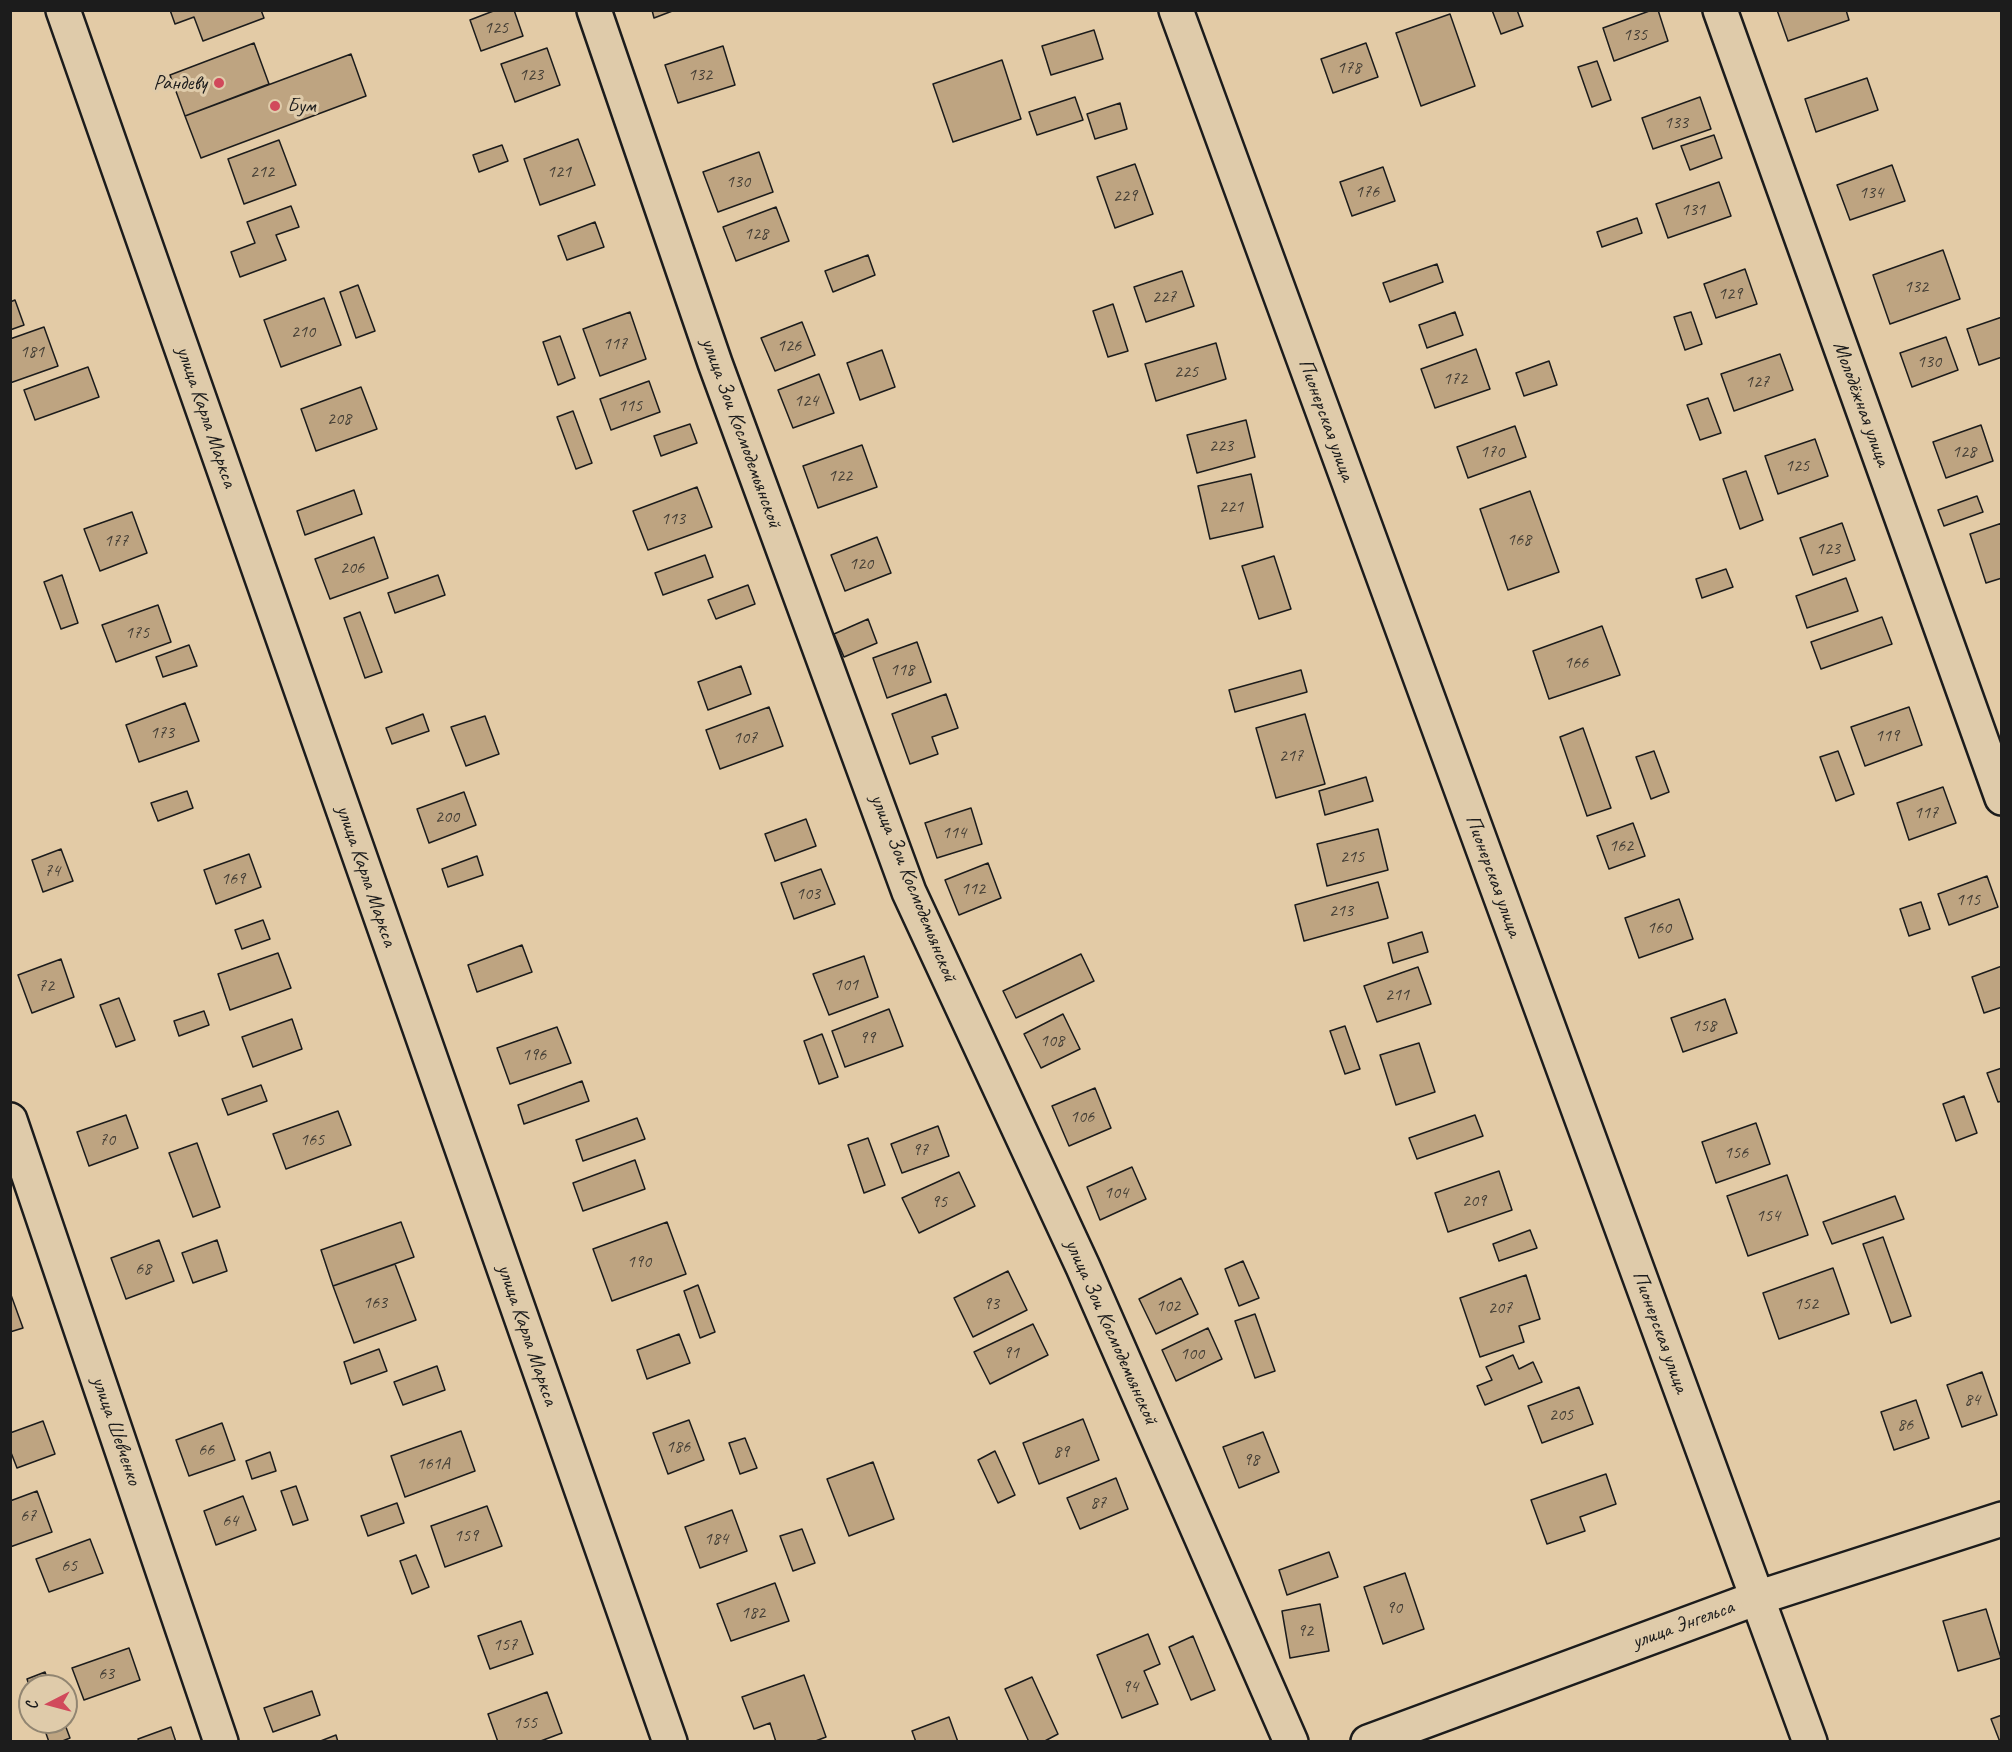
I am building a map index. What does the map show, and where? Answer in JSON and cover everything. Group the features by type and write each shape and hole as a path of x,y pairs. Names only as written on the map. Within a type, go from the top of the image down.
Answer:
{"street":[{"name":"улица Карла Маркса","path":"63,10 670,1742"},
{"name":"улица Зои Космодемьянской","path":"594,10 715,363 909,892 1088,1278 1291,1742"},
{"name":"Пионерская улица","path":"1176,10 1810,1742"},
{"name":"Молодёжная улица","path":"1720,10 2001,798"},
{"name":"улица Шевченко","path":"10,1120 221,1742"},
{"name":"улица Энгельса","path":"1368,1742 1757,1598 2001,1519"}],"building":[{"path":"170,10 261,10 264,18 203,41 194,17 175,24"},
{"path":"496,10 514,10 523,36 481,51 470,20"},
{"path":"652,10 675,10 654,18"},
{"path":"1492,10 1517,10 1523,26 1501,34"},
{"path":"1652,10 1658,10 1668,41 1614,61 1603,28"},
{"path":"1777,10 1846,10 1849,20 1788,41"},
{"path":"1450,14 1475,86 1421,106 1396,33"},
{"path":"1094,30 1103,59 1051,75 1042,46"},
{"path":"254,43 269,84 185,116 170,75"},
{"path":"1366,43 1378,77 1333,93 1321,59"},
{"path":"723,46 735,85 678,103 665,65"},
{"path":"547,48 560,85 515,102 501,64"},
{"name":"Бум","path":"351,54 366,96 201,158 185,116"},
{"path":"1002,60 1021,119 953,142 933,84"},
{"path":"1597,61 1611,100 1592,107 1578,67"},
{"path":"1867,78 1878,110 1816,132 1805,99"},
{"path":"1075,97 1083,120 1037,135 1029,112"},
{"path":"1700,97 1711,129 1653,149 1642,118"},
{"path":"1120,103 1127,129 1095,139 1087,114"},
{"path":"1714,135 1722,158 1690,170 1681,146"},
{"path":"578,139 595,185 540,205 524,159"},
{"path":"279,140 296,185 244,204 228,159"},
{"path":"502,145 508,161 479,172 473,155"},
{"path":"759,152 773,192 718,212 703,172"},
{"path":"1135,164 1153,214 1115,228 1097,177"},
{"path":"1892,165 1905,201 1850,220 1837,185"},
{"path":"1383,167 1395,201 1352,216 1340,182"},
{"path":"1719,182 1731,216 1668,238 1656,204"},
{"path":"291,206 299,227 276,235 286,260 240,277 231,252 255,243 247,222"},
{"path":"776,207 789,241 736,261 723,227"},
{"path":"1637,218 1642,233 1602,247 1597,232"},
{"path":"595,222 604,247 567,260 558,236"},
{"path":"1943,250 1960,299 1890,324 1873,275"},
{"path":"868,255 875,275 833,292 825,271"},
{"path":"1437,264 1443,282 1390,302 1383,283"},
{"path":"1745,269 1757,304 1716,318 1704,284"},
{"path":"1182,271 1194,306 1146,322 1134,287"},
{"path":"358,285 375,331 356,338 340,292"},
{"path":"324,298 341,345 281,367 264,320"},
{"path":"15,300 24,325 10,330 10,302"},
{"path":"1113,304 1128,351 1108,357 1093,311"},
{"path":"630,312 646,359 600,376 583,329"},
{"path":"1455,312 1463,335 1427,348 1419,325"},
{"path":"1691,312 1702,344 1685,350 1674,317"},
{"path":"2002,317 2002,357 1979,365 1967,329"},
{"path":"802,322 815,355 775,371 761,338"},
{"path":"44,327 58,366 10,383 10,339"},
{"path":"560,336 575,378 558,385 543,342"},
{"path":"1946,337 1958,370 1912,387 1900,353"},
{"path":"1216,343 1226,379 1156,401 1145,364"},
{"path":"1476,349 1490,389 1435,408 1421,369"},
{"path":"882,350 895,387 860,400 847,363"},
{"path":"1780,354 1793,390 1734,411 1721,374"},
{"path":"1549,361 1557,385 1524,396 1516,373"},
{"path":"88,367 99,397 35,420 24,390"},
{"path":"819,374 834,413 793,428 778,390"},
{"path":"649,381 660,412 611,430 600,399"},
{"path":"361,387 377,429 316,451 301,409"},
{"path":"1708,398 1721,433 1700,440 1687,405"},
{"path":"573,411 592,463 576,469 557,417"},
{"path":"1246,420 1255,457 1197,473 1187,435"},
{"path":"690,424 697,443 661,456 654,436"},
{"path":"1981,425 1993,461 1946,478 1933,442"},
{"path":"1515,426 1526,457 1468,478 1457,447"},
{"path":"1815,439 1828,476 1778,494 1765,456"},
{"path":"862,445 877,487 818,508 803,466"},
{"path":"1746,471 1763,520 1740,529 1723,479"},
{"path":"1251,474 1263,527 1210,539 1198,486"},
{"path":"697,487 712,527 648,550 633,511"},
{"path":"354,490 362,514 305,535 297,511"},
{"path":"1530,491 1559,572 1508,590 1480,509"},
{"path":"1977,496 1983,512 1944,526 1938,510"},
{"path":"132,512 147,553 100,571 84,529"},
{"path":"1842,523 1855,560 1813,575 1800,538"},
{"path":"2002,523 2002,578 1986,583 1970,534"},
{"path":"374,537 388,578 330,599 315,559"},
{"path":"877,537 891,573 845,591 831,555"},
{"path":"705,555 713,577 663,595 655,573"},
{"path":"1274,556 1291,609 1259,619 1242,566"},
{"path":"1726,569 1733,587 1702,598 1696,579"},
{"path":"62,575 78,623 61,629 44,582"},
{"path":"438,575 445,595 395,613 388,593"},
{"path":"1846,578 1858,611 1807,628 1796,596"},
{"path":"748,585 755,604 716,619 708,600"},
{"path":"158,605 171,642 116,662 102,625"},
{"path":"360,612 382,672 365,678 344,618"},
{"path":"1882,617 1892,644 1821,669 1811,642"},
{"path":"868,619 877,643 844,657 834,634"},
{"path":"1602,626 1620,675 1549,699 1533,651"},
{"path":"917,642 931,682 887,698 873,658"},
{"path":"189,645 197,666 163,677 156,657"},
{"path":"741,666 751,694 708,710 698,682"},
{"path":"1301,670 1307,692 1235,712 1229,690"},
{"path":"946,694 958,728 932,737 938,754 910,764 892,714"},
{"path":"185,703 199,741 139,762 126,725"},
{"path":"769,707 783,746 720,769 706,730"},
{"path":"1909,707 1922,745 1865,766 1851,727"},
{"path":"423,714 429,731 392,744 386,728"},
{"path":"1305,714 1325,784 1276,798 1256,728"},
{"path":"485,716 499,754 466,766 451,727"},
{"path":"1583,728 1611,808 1587,816 1560,737"},
{"path":"1654,751 1669,792 1651,799 1636,757"},
{"path":"1838,751 1854,794 1836,801 1820,757"},
{"path":"1366,777 1373,801 1325,815 1319,791"},
{"path":"1943,787 1956,823 1909,840 1897,803"},
{"path":"187,791 193,808 158,821 151,803"},
{"path":"464,792 476,825 429,843 417,809"},
{"path":"971,808 982,844 937,858 925,823"},
{"path":"806,819 816,846 775,861 765,834"},
{"path":"1633,823 1645,856 1609,869 1597,836"},
{"path":"1378,829 1388,870 1327,886 1317,844"},
{"path":"61,849 73,881 43,892 32,860"},
{"path":"249,854 261,887 216,904 204,870"},
{"path":"477,856 483,875 448,887 442,869"},
{"path":"988,863 1001,898 959,915 945,880"},
{"path":"821,869 835,904 794,919 781,883"},
{"path":"1987,876 1998,907 1949,925 1938,894"},
{"path":"1378,882 1388,918 1304,941 1295,905"},
{"path":"1679,899 1693,939 1639,958 1625,918"},
{"path":"1921,902 1930,929 1909,936 1900,909"},
{"path":"263,920 270,939 242,949 235,930"},
{"path":"1422,932 1428,952 1393,963 1388,943"},
{"path":"522,945 532,972 477,992 468,965"},
{"path":"278,953 291,988 230,1010 218,974"},
{"path":"1081,954 1094,981 1016,1018 1003,991"},
{"path":"864,956 878,997 829,1015 813,974"},
{"path":"61,959 74,997 32,1013 18,975"},
{"path":"2002,966 2002,1007 1984,1013 1972,977"},
{"path":"1418,967 1431,1004 1377,1022 1364,986"},
{"path":"119,998 135,1040 116,1047 100,1005"},
{"path":"1725,999 1737,1033 1683,1052 1671,1018"},
{"path":"889,1009 903,1046 845,1067 832,1031"},
{"path":"204,1011 209,1025 179,1036 174,1021"},
{"path":"1063,1014 1080,1049 1041,1068 1024,1034"},
{"path":"292,1019 302,1049 253,1067 242,1037"},
{"path":"1345,1026 1360,1069 1345,1074 1330,1031"},
{"path":"557,1027 571,1063 510,1084 497,1048"},
{"path":"822,1034 838,1077 819,1084 804,1041"},
{"path":"1419,1043 1435,1092 1396,1105 1380,1055"},
{"path":"2002,1068 2002,1101 1998,1102 1987,1073"},
{"path":"582,1081 589,1101 524,1124 518,1105"},
{"path":"261,1085 267,1101 228,1115 222,1099"},
{"path":"1095,1088 1111,1128 1069,1146 1052,1106"},
{"path":"1964,1096 1977,1133 1956,1141 1943,1104"},
{"path":"338,1111 351,1145 286,1169 273,1134"},
{"path":"126,1115 138,1148 89,1166 77,1132"},
{"path":"1475,1115 1483,1136 1417,1159 1409,1138"},
{"path":"637,1118 645,1139 583,1161 576,1140"},
{"path":"1756,1123 1770,1164 1716,1183 1702,1142"},
{"path":"938,1126 949,1156 902,1173 891,1144"},
{"path":"868,1138 885,1185 864,1193 848,1145"},
{"path":"197,1143 220,1207 193,1217 169,1153"},
{"path":"635,1160 645,1189 583,1211 573,1183"},
{"path":"1132,1167 1146,1199 1100,1220 1087,1187"},
{"path":"1499,1171 1512,1210 1448,1232 1435,1193"},
{"path":"959,1172 975,1206 919,1233 902,1198"},
{"path":"1787,1175 1808,1235 1748,1256 1727,1196"},
{"path":"1895,1196 1904,1219 1832,1244 1823,1222"},
{"path":"401,1222 414,1257 333,1286 321,1250"},
{"path":"667,1222 686,1274 612,1301 593,1249"},
{"path":"1530,1230 1537,1248 1499,1261 1493,1244"},
{"path":"1883,1237 1911,1316 1891,1323 1863,1244"},
{"path":"159,1240 174,1281 126,1299 111,1258"},
{"path":"217,1240 227,1271 193,1283 182,1253"},
{"path":"1243,1261 1259,1298 1239,1306 1225,1269"},
{"path":"395,1264 416,1320 354,1343 333,1286"},
{"path":"1833,1268 1849,1314 1779,1339 1763,1293"},
{"path":"1008,1271 1027,1310 973,1337 954,1298"},
{"path":"1526,1275 1540,1319 1519,1326 1524,1342 1480,1357 1460,1298"},
{"path":"1181,1278 1198,1314 1156,1334 1139,1299"},
{"path":"698,1285 715,1332 700,1338 684,1291"},
{"path":"10,1295 23,1328 10,1332"},
{"path":"1255,1314 1275,1371 1255,1378 1235,1321"},
{"path":"1033,1324 1048,1355 990,1384 974,1352"},
{"path":"1208,1328 1222,1359 1176,1381 1162,1350"},
{"path":"679,1334 690,1363 647,1379 637,1350"},
{"path":"379,1349 387,1371 351,1384 344,1362"},
{"path":"1513,1355 1519,1369 1533,1362 1542,1382 1485,1405 1477,1386 1492,1380 1486,1367"},
{"path":"437,1366 445,1390 403,1405 394,1382"},
{"path":"1982,1372 1997,1415 1962,1427 1947,1385"},
{"path":"1579,1387 1593,1424 1542,1443 1528,1406"},
{"path":"1916,1400 1929,1438 1894,1450 1881,1412"},
{"path":"1083,1419 1099,1460 1039,1484 1023,1443"},
{"path":"689,1420 704,1460 668,1474 653,1433"},
{"path":"43,1421 55,1454 17,1468 10,1450 10,1433"},
{"path":"222,1423 235,1460 189,1476 176,1440"},
{"path":"461,1431 475,1471 405,1497 391,1456"},
{"path":"1263,1432 1279,1472 1239,1488 1223,1447"},
{"path":"745,1438 757,1468 740,1474 729,1443"},
{"path":"995,1451 1015,1495 998,1503 978,1460"},
{"path":"270,1452 276,1471 252,1479 246,1461"},
{"path":"873,1462 894,1519 849,1536 827,1479"},
{"path":"1606,1474 1616,1504 1580,1517 1585,1531 1547,1544 1531,1500"},
{"path":"1116,1478 1128,1509 1080,1529 1067,1498"},
{"path":"296,1486 308,1520 293,1525 281,1491"},
{"path":"37,1491 52,1532 10,1547 10,1501"},
{"path":"243,1496 256,1530 216,1545 204,1511"},
{"path":"397,1503 404,1523 368,1536 361,1516"},
{"path":"487,1506 502,1546 445,1567 431,1526"},
{"path":"732,1510 747,1551 700,1568 685,1527"},
{"path":"802,1529 815,1563 793,1571 780,1536"},
{"path":"90,1539 103,1573 49,1592 36,1559"},
{"path":"1329,1552 1338,1577 1287,1595 1279,1570"},
{"path":"416,1555 429,1587 412,1594 400,1561"},
{"path":"1405,1573 1424,1629 1383,1644 1364,1587"},
{"path":"775,1583 789,1621 731,1641 717,1604"},
{"path":"1320,1604 1329,1651 1290,1658 1282,1611"},
{"path":"1986,1609 2001,1658 1958,1671 1943,1621"},
{"path":"521,1621 533,1654 490,1669 478,1636"},
{"path":"1148,1634 1160,1664 1144,1671 1158,1704 1122,1718 1097,1655"},
{"path":"1193,1636 1215,1690 1191,1700 1169,1647"},
{"path":"129,1648 140,1680 84,1700 78,1684 78,1674 74,1674 72,1668"},
{"path":"804,1675 826,1737 813,1742 776,1742 770,1723 754,1729 742,1697"},
{"path":"1032,1677 1058,1734 1043,1742 1029,1742 1005,1689"},
{"path":"312,1691 320,1715 273,1732 264,1708"},
{"path":"547,1692 562,1733 538,1742 498,1742 488,1714"},
{"path":"2002,1715 2002,1742 2000,1742 1991,1719"},
{"path":"949,1717 958,1742 916,1742 912,1731"},
{"path":"171,1727 176,1742 139,1742 138,1739"},
{"path":"46,1734 68,1734 70,1738 60,1742 49,1742"},
{"path":"336,1735 338,1742 318,1742"}],"place":[{"name":"Рандеву","path":"219,83"},
{"name":"Бум","path":"275,106"}]}
